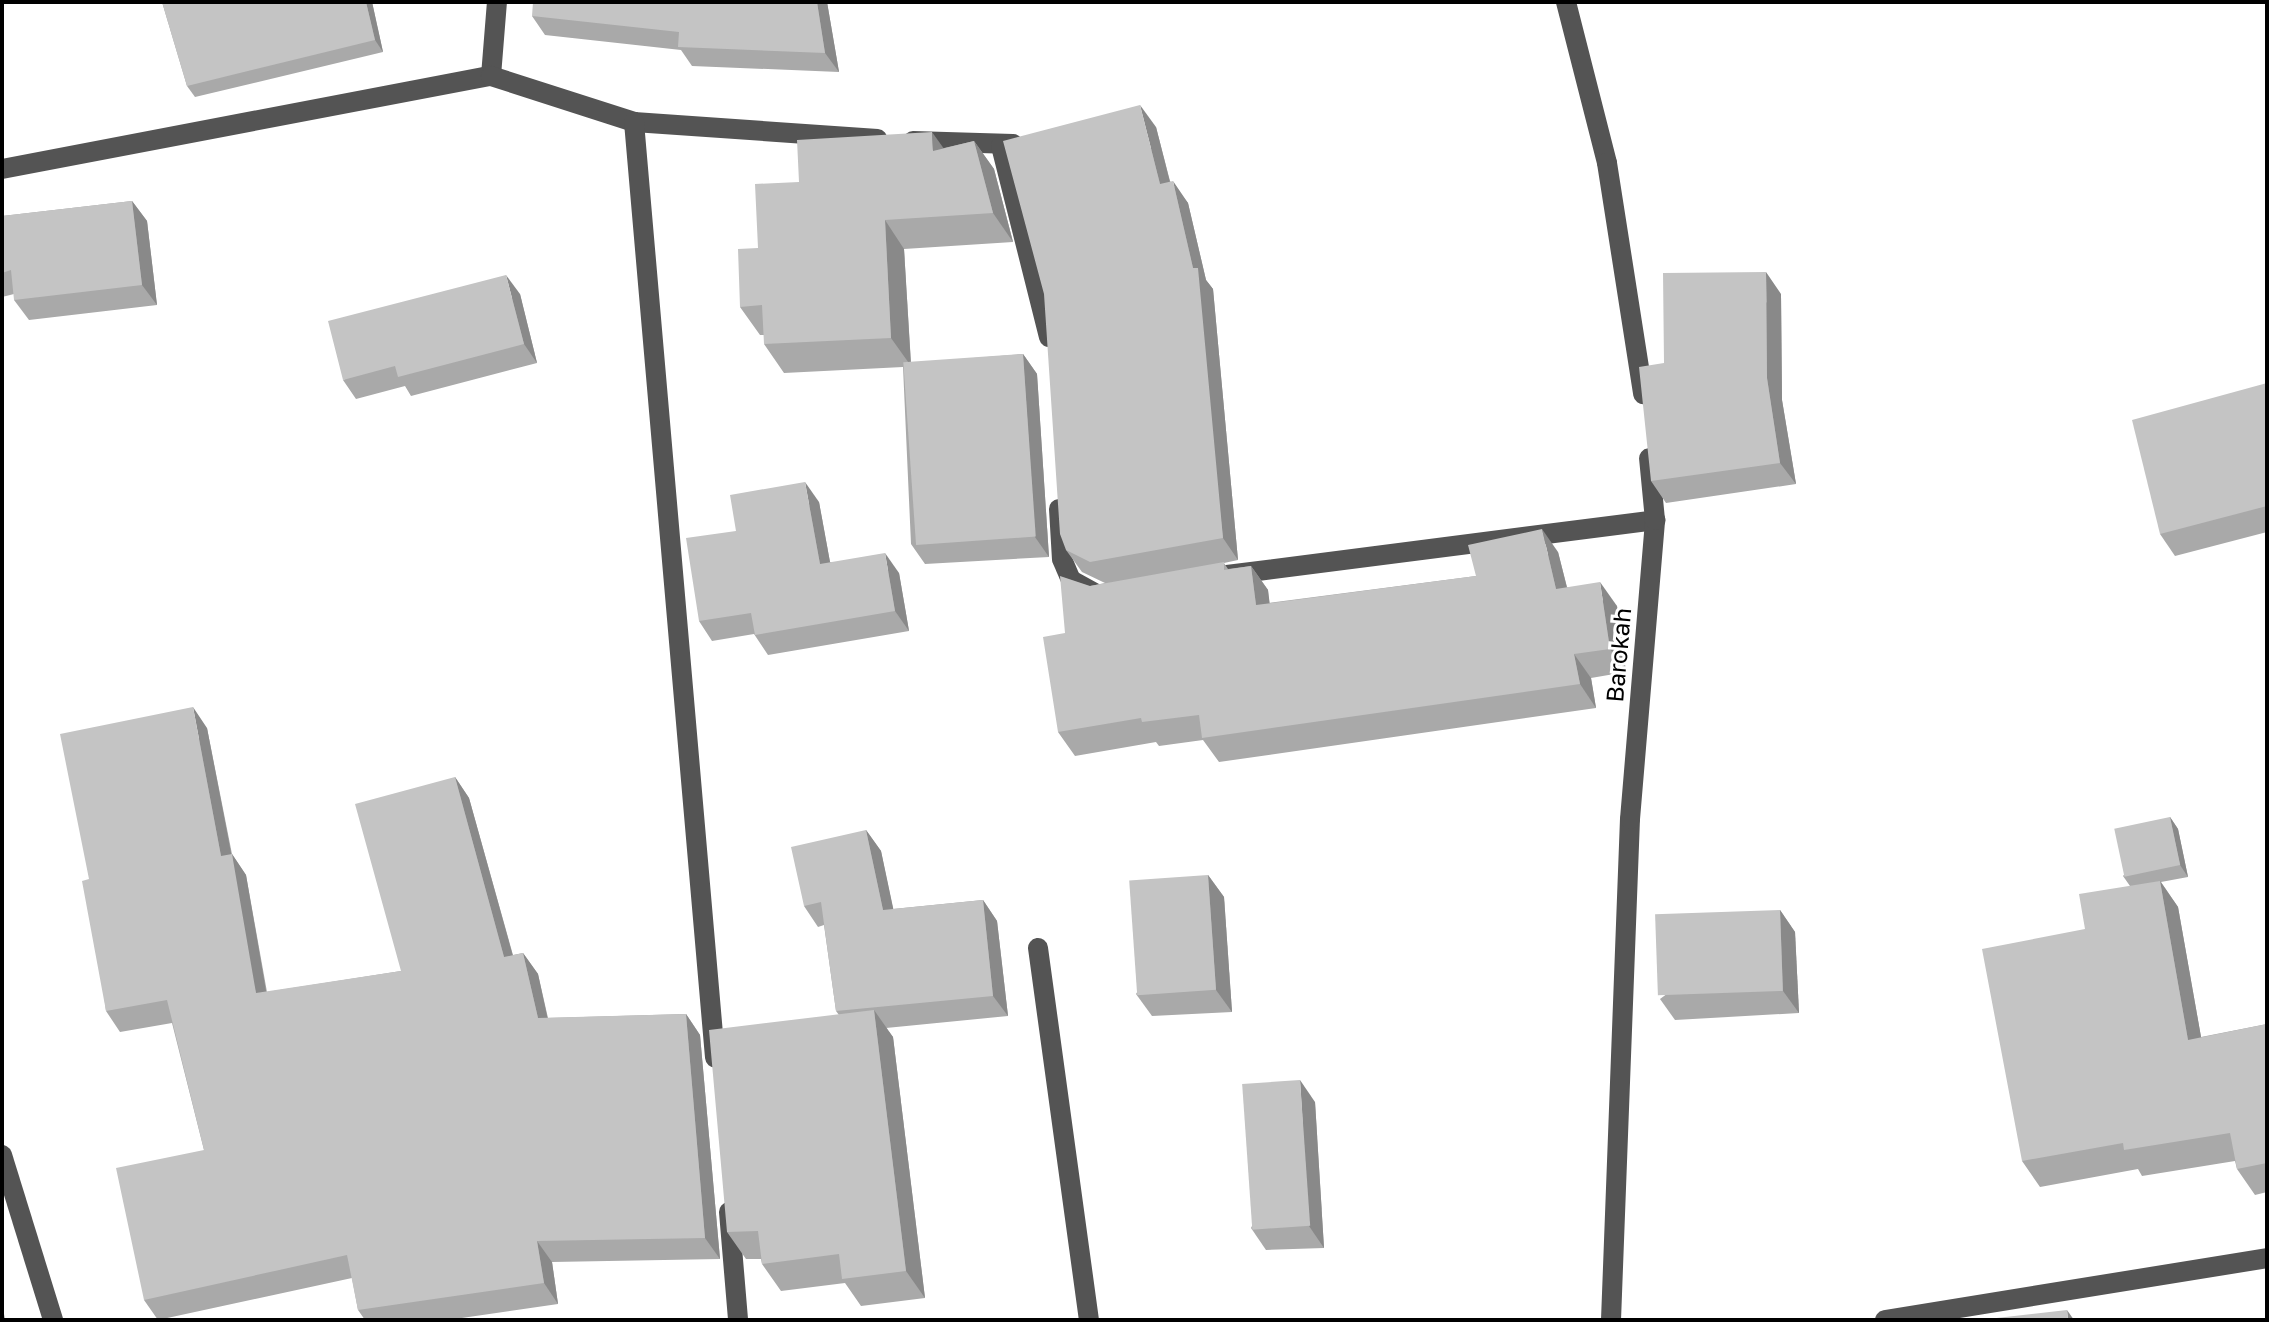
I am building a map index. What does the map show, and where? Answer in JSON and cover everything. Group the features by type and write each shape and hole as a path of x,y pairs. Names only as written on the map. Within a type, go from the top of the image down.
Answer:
{"street":[{"path":"491,76 497,2"},
{"name":"Barokah","path":"1566,2 1607,163 1646,422 1655,520 1630,819 1611,1320"},
{"path":"2,169 491,76 634,122 1001,146 1040,139"},
{"path":"634,122 717,1083"},
{"path":"1001,146 1046,317 1050,352"},
{"path":"1057,479 1062,559 1071,580 1104,597 1119,595"},
{"path":"1212,578 1655,520"},
{"path":"1038,948 1089,1320"},
{"path":"2,1155 53,1320"},
{"path":"727,1194 738,1320"},
{"path":"1885,1320 2267,1258"}],"building":[{"path":"162,2 366,2 375,40 187,86"},
{"path":"533,2 817,2 825,53 678,47 679,32 532,16"},
{"path":"1140,105 1160,184 1173,181 1193,268 1198,268 1223,538 1090,562 1066,550 1060,534 1044,294 1003,141"},
{"path":"932,132 933,151 974,141 993,213 885,220 891,338 764,344 762,305 740,307 738,249 758,248 755,184 799,182 797,140"},
{"path":"132,201 142,285 14,300 11,270 2,273 2,216"},
{"path":"1766,272 1767,378 1780,463 1651,481 1639,367 1664,363 1663,273"},
{"path":"506,275 524,344 398,377 395,366 343,380 328,321"},
{"path":"1023,354 1036,537 916,545 903,362"},
{"path":"2267,383 2267,506 2160,534 2132,420"},
{"path":"805,482 820,564 885,553 895,611 755,635 751,613 699,621 686,538 736,531 730,495"},
{"path":"1542,529 1556,589 1600,582 1610,649 1574,654 1580,684 1202,738 1199,715 1142,722 1141,718 1058,732 1043,637 1065,633 1060,576 1090,586 1224,562 1224,570 1251,566 1256,605 1476,576 1468,545"},
{"path":"193,707 221,856 232,854 256,993 401,971 355,804 455,777 504,957 523,953 538,1018 686,1014 705,1238 537,1241 544,1283 358,1310 347,1255 144,1300 116,1168 204,1150 167,1000 106,1011 82,881 89,879 60,734"},
{"path":"2170,817 2180,865 2124,877 2114,829"},
{"path":"866,830 883,910 983,900 993,996 836,1011 821,902 804,906 791,847"},
{"path":"1208,875 1216,990 1137,995 1129,881"},
{"path":"2160,881 2188,1040 2267,1024 2267,1163 2237,1169 2230,1133 2124,1150 2123,1143 2022,1161 1982,949 2085,929 2079,894"},
{"path":"1780,910 1783,991 1658,995 1655,914"},
{"path":"874,1010 906,1271 842,1279 839,1254 762,1264 758,1231 727,1232 709,1030"},
{"path":"1300,1080 1310,1226 1252,1230 1242,1084"},
{"path":"2067,1310 2068,1320 1979,1320"}]}
